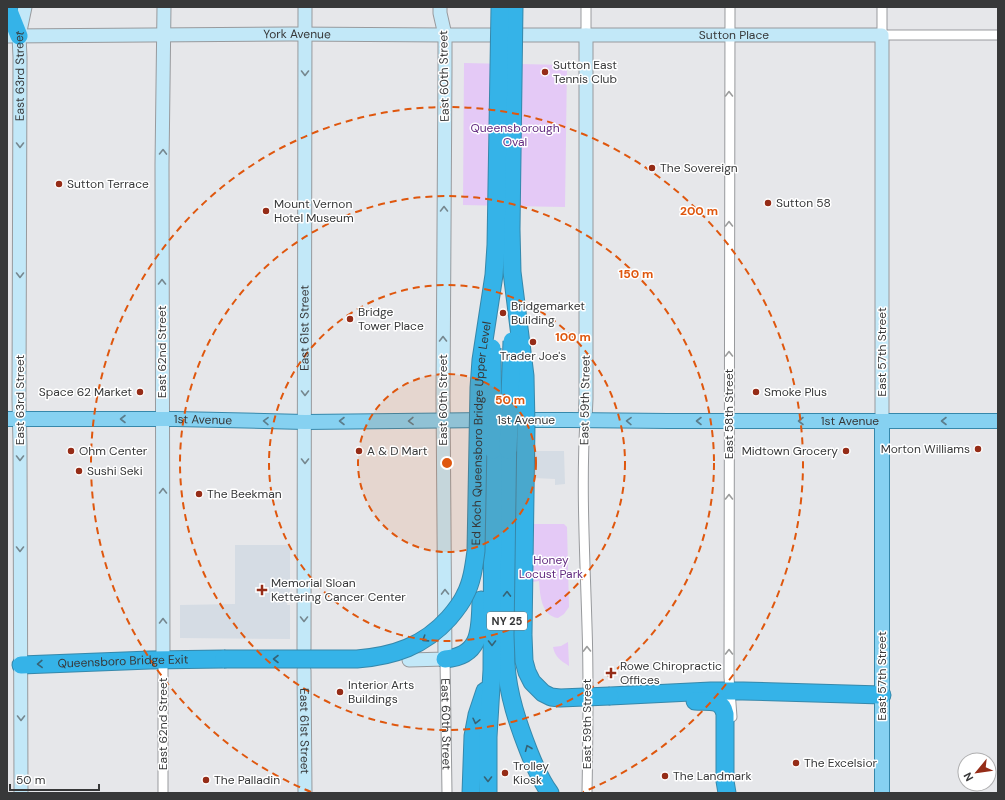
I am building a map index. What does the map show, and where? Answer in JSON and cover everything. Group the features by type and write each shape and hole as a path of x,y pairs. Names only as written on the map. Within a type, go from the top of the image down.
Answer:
{"highway":[{"path":"9,7 13,36"},
{"path":"445,659 457,658 468,652 476,643 480,630 495,450 486,301 491,230 494,7"},
{"name":"Ed Koch Queensboro Bridge Upper Level","path":"224,659 357,659 392,654 419,643 434,633 456,610 466,594 476,551 478,388 494,275 496,245 500,7"},
{"path":"514,7 511,229 512,272 525,376 526,451 523,635 524,661 532,682 539,690 547,695 560,698 731,691 882,695"},
{"name":"NY 25","path":"471,793 474,725 492,670 495,450 516,229 519,7"},
{"name":"NY 25","path":"495,450 506,673 509,693 526,744 546,790"},
{"name":"Queensboro Bridge Exit","path":"21,665 224,659"},
{"path":"488,793 488,737 492,670"},
{"path":"648,694 696,702 717,702 722,705 725,714 725,781 728,793"}],"main road":[{"name":"East 63rd Street","path":"22,793 21,665 13,419 20,57 13,36 25,7"},
{"name":"East 62nd Street","path":"163,660 162,164 164,7"},
{"name":"East 61st Street","path":"304,649 306,7"},
{"name":"East 60th Street","path":"440,7 440,14 445,35 443,420 445,659"},
{"name":"York Avenue","path":"13,36 164,34 586,35"},
{"name":"Sutton Place","path":"586,35 882,35"},
{"name":"East 59th Street","path":"585,420 586,35"},
{"name":"East 57th Street","path":"882,35 882,793"},
{"name":"1st Avenue","path":"13,419 162,419 305,422 443,420 998,421"},
{"path":"409,660 445,659"},
{"name":"East 61st Street","path":"304,670 305,793"}],"street":[{"name":"East 59th Street","path":"586,7 586,35"},
{"name":"East 58th Street","path":"728,793 731,780 732,709 729,677 730,7"},
{"name":"East 57th Street","path":"882,7 882,35"},
{"path":"882,35 998,35"},
{"name":"East 59th Street","path":"585,420 584,567 587,628 587,793"},
{"name":"East 60th Street","path":"445,659 447,793"},
{"name":"East 62nd Street","path":"163,660 163,793"}],"shaded area":[{"path":"534,451 564,451 565,484 555,485 555,479 534,478"},
{"name":"Memorial Sloan Kettering Cancer Center","path":"235,545 290,545 290,597 288,597 287,605 290,605 290,639 180,638 180,605 235,604"}],"green space":[{"name":"Queensborough Oval","path":"464,63 567,65 565,207 463,205"},
{"name":"Honey Locust Park","path":"534,524 564,524 567,527 569,607 564,614 558,618 548,613 542,604 539,581 532,582"},
{"path":"568,642 569,666 558,658 553,647 561,646"}],"place":[{"name":"Sutton East Tennis Club","path":"545,72"},
{"name":"The Sovereign","path":"652,168"},
{"name":"Sutton Terrace","path":"59,184"},
{"name":"Sutton 58","path":"768,203"},
{"name":"Mount Vernon Hotel Museum","path":"266,211"},
{"name":"Bridgemarket Building","path":"503,313"},
{"name":"Bridge Tower Place","path":"350,319"},
{"name":"Trader Joe's","path":"533,342"},
{"name":"Space 62 Market","path":"140,392"},
{"name":"Smoke Plus","path":"756,392"},
{"name":"Morton Williams","path":"978,449"},
{"name":"Ohm Center","path":"71,451"},
{"name":"A & D Mart","path":"359,451"},
{"name":"Midtown Grocery","path":"846,451"},
{"name":"Sushi Seki","path":"79,471"},
{"name":"The Beekman","path":"199,494"},
{"name":"Memorial Sloan Kettering Cancer Center","path":"262,590"},
{"name":"Rowe Chiropractic Offices","path":"611,673"},
{"name":"Interior Arts Buildings","path":"340,692"},
{"name":"The Excelsior","path":"796,763"},
{"name":"Trolley Kiosk","path":"505,773"},
{"name":"The Landmark","path":"665,776"},
{"name":"The Palladin","path":"206,780"}]}
